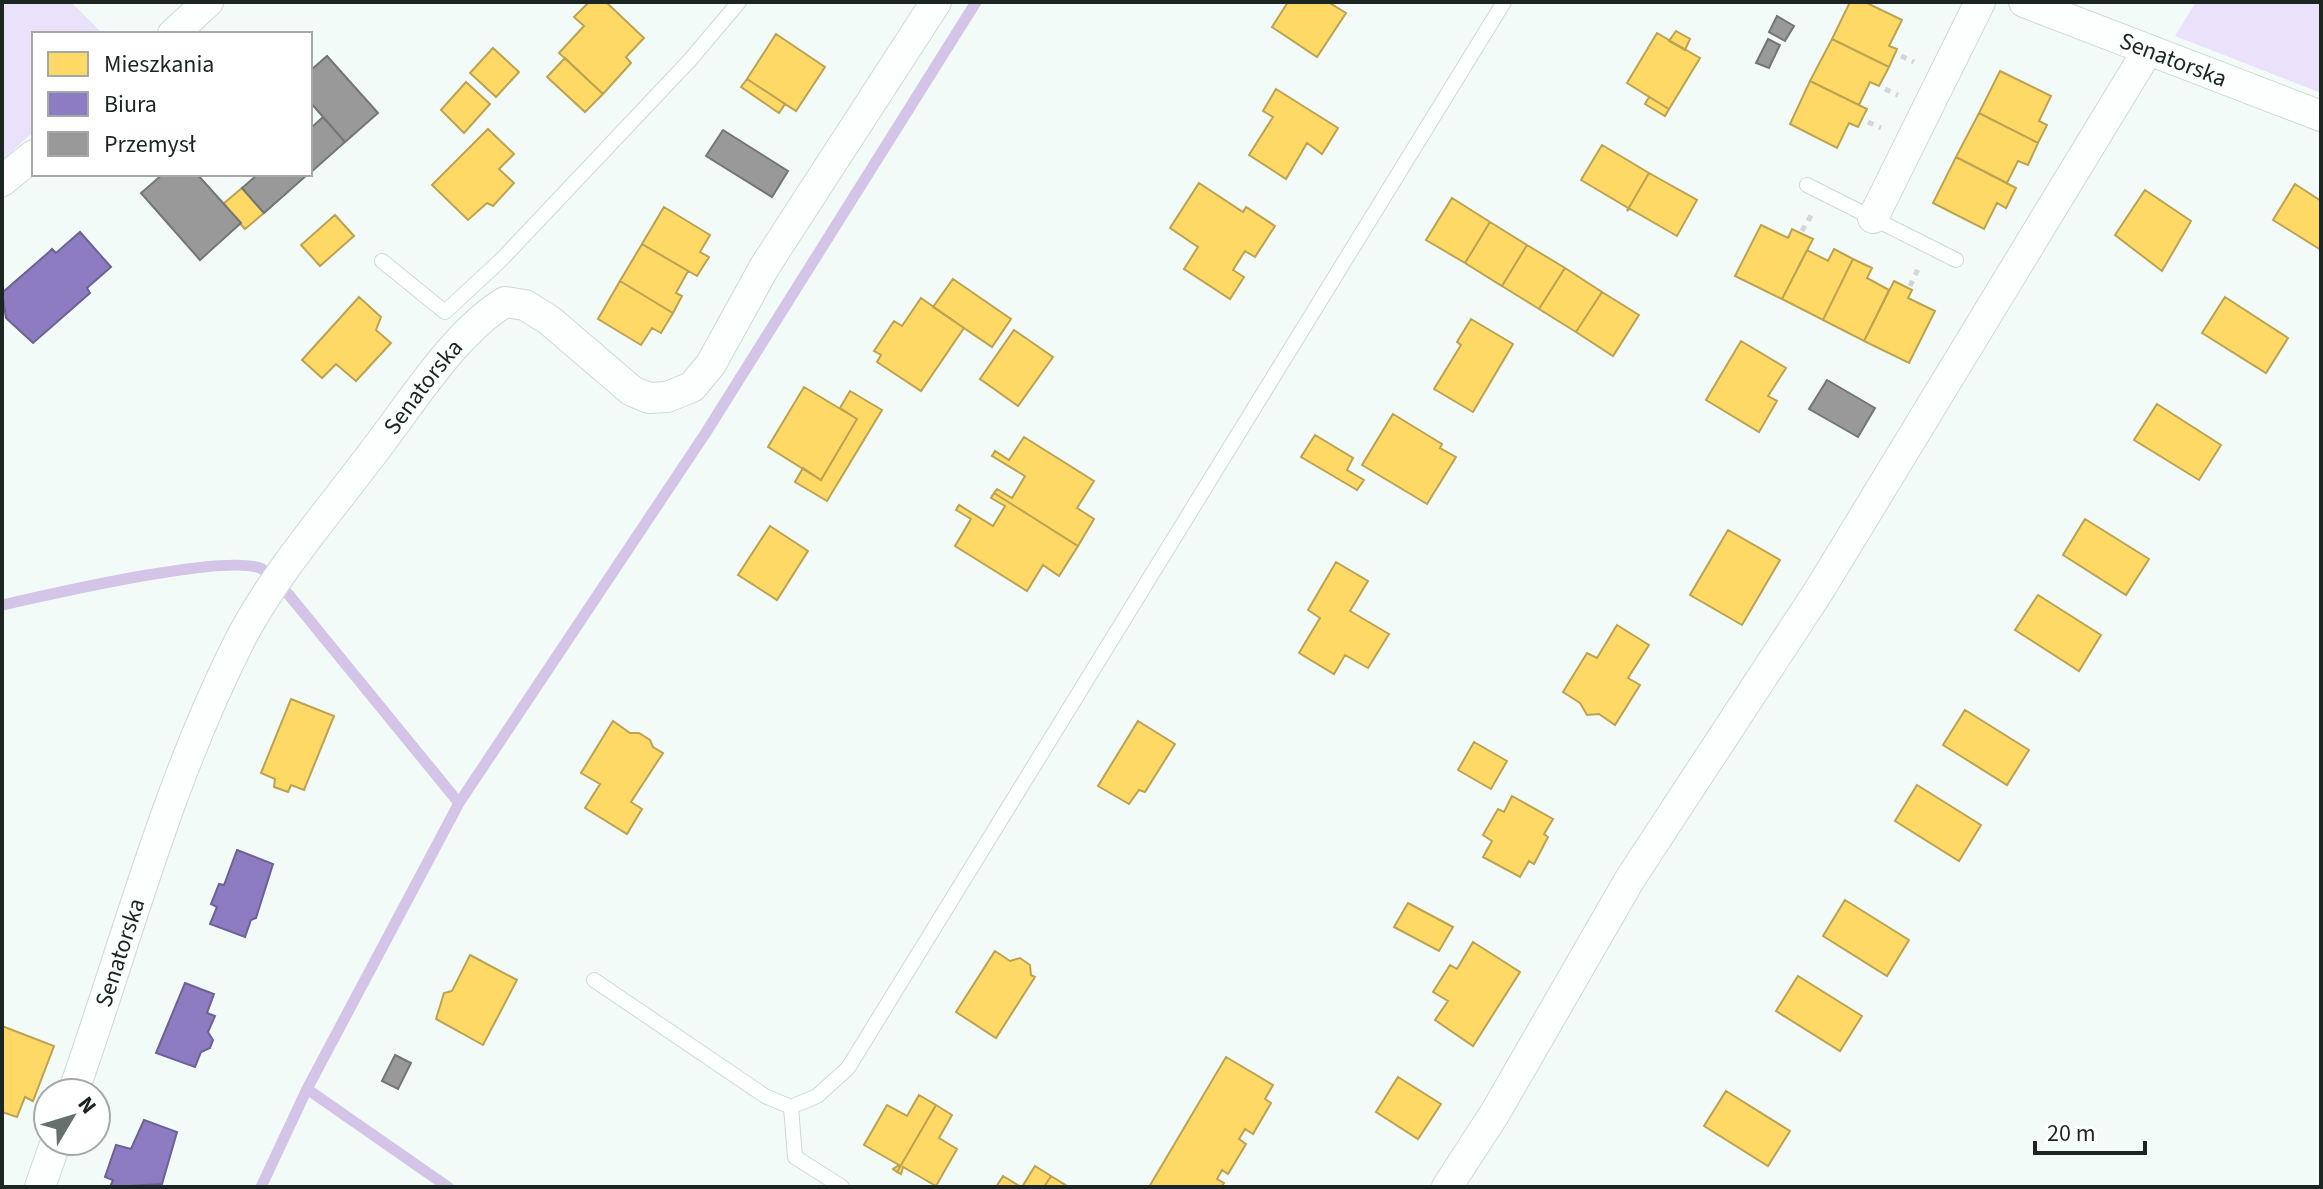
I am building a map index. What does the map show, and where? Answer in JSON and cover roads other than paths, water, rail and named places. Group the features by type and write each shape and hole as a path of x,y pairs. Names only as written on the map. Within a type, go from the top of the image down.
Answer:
{"street":[{"path":"175,32 208,2"},
{"name":"Senatorska","path":"78,1077 177,782 239,642 290,564 419,392 468,334 505,302 525,305 549,320 632,391 649,398 667,397 692,387 711,364 765,266 936,2"},
{"path":"1873,218 1980,2"},
{"name":"Senatorska","path":"2024,2 2321,116"},
{"path":"1447,1187 1495,1113 1630,879 1820,589 2148,50"},
{"path":"2,181 32,157"},
{"path":"40,1187 50,1157"}],"lane":[{"path":"382,261 445,312 501,260 690,60 739,2"},
{"path":"594,980 765,1096 791,1107 817,1096 848,1068 1504,2"},
{"path":"1807,185 1956,260"},
{"path":"791,1107 795,1157 842,1187"}],"waterway":[{"path":"261,1187 307,1089 459,803 705,434 976,2"},
{"path":"2,605 177,570 243,565 262,569 289,595 459,803"},
{"path":"307,1089 448,1187"}]}
